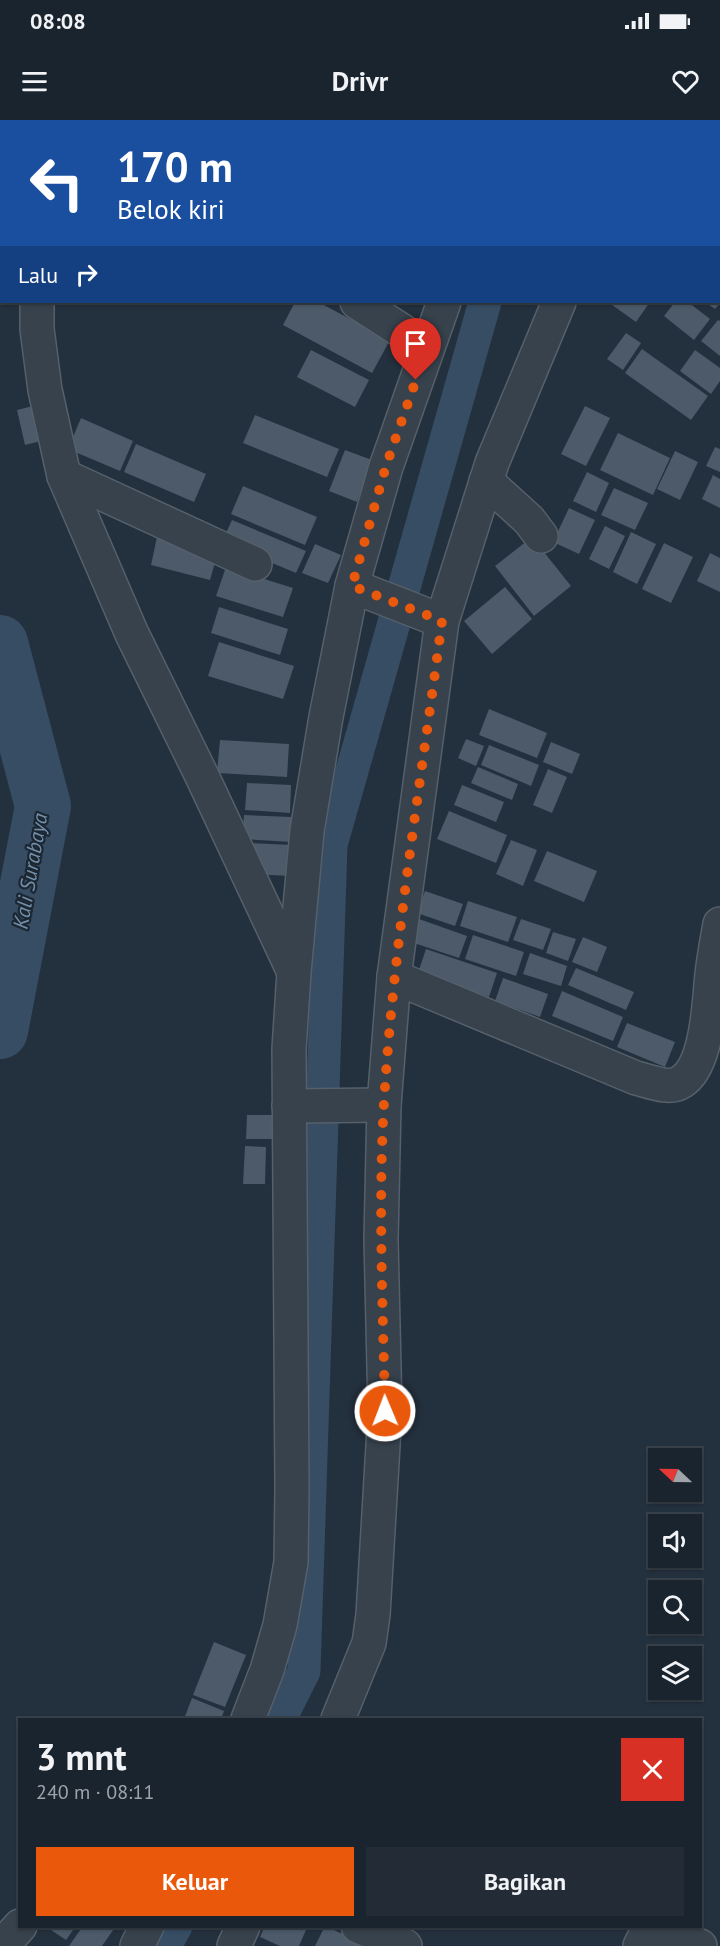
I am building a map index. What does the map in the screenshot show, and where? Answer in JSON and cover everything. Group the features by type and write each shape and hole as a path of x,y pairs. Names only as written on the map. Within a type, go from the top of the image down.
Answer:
{"street":[{"path":"37,303 37,329 45,390 64,476 132,634 294,972"},
{"path":"359,303 427,348"},
{"path":"248,1718 267,1670 280,1625 291,1562 298,1106 289,1049 308,831 326,717 360,589 386,466 444,303"},
{"path":"338,1718 369,1643 373,1615 385,1411 376,1105 394,977 433,618 492,463 560,303"},
{"path":"64,476 255,564"},
{"path":"486,481 529,520 541,536"},
{"path":"360,589 433,618"},
{"path":"394,977 636,1078 658,1084 676,1084 691,1072 703,1040 710,1010 712,974 720,924"},
{"path":"298,1106 376,1105"},
{"path":"2,1946 18,1928"},
{"path":"137,1946 146,1928"},
{"path":"234,1946 242,1928"},
{"path":"363,1928 405,1946"},
{"path":"645,1933 700,1946"}],"building":[{"path":"294,303 320,303 390,340 372,373 283,325"},
{"path":"609,303 649,303 636,322"},
{"path":"674,303 689,303 710,319 694,340 664,316"},
{"path":"706,303 720,303 715,309"},
{"path":"718,320 720,321 720,356 701,341"},
{"path":"626,333 641,343 623,370 607,359"},
{"path":"642,349 708,396 691,420 625,373"},
{"path":"311,350 369,380 355,407 297,377"},
{"path":"695,350 720,368 720,381 711,394 680,371"},
{"path":"41,404 49,439 25,445 17,410"},
{"path":"585,406 610,418 586,466 561,454"},
{"path":"255,415 339,449 327,477 243,443"},
{"path":"81,418 133,441 120,471 68,449"},
{"path":"618,433 670,458 653,495 600,470"},
{"path":"136,444 206,474 194,502 124,472"},
{"path":"715,447 720,449 720,472 706,466"},
{"path":"345,450 372,460 357,502 329,491"},
{"path":"675,451 698,462 680,500 657,489"},
{"path":"587,472 609,483 596,512 573,501"},
{"path":"713,475 720,479 720,508 702,499"},
{"path":"243,486 317,517 305,545 231,514"},
{"path":"614,488 648,503 635,530 601,515"},
{"path":"569,508 595,520 579,554 553,542"},
{"path":"232,520 306,551 296,573 222,542"},
{"path":"605,526 625,536 609,569 589,559"},
{"path":"631,532 656,544 637,584 613,572"},
{"path":"157,537 218,552 210,580 151,565"},
{"path":"532,537 571,586 534,616 495,566"},
{"path":"664,543 693,557 671,603 642,589"},
{"path":"315,544 341,555 328,583 302,573"},
{"path":"710,553 720,558 720,592 697,581"},
{"path":"226,567 293,588 283,617 216,596"},
{"path":"505,587 532,619 492,654 464,621"},
{"path":"219,607 288,629 280,655 211,633"},
{"path":"219,642 294,666 283,699 208,676"},
{"path":"489,709 547,733 537,758 479,735"},
{"path":"466,739 484,746 476,766 458,758"},
{"path":"220,740 289,744 287,777 217,773"},
{"path":"551,742 580,754 572,774 543,762"},
{"path":"489,745 539,765 531,786 481,765"},
{"path":"478,767 518,784 512,800 471,783"},
{"path":"548,769 567,777 552,813 533,805"},
{"path":"247,783 291,785 290,813 245,810"},
{"path":"462,785 504,802 496,822 454,805"},
{"path":"449,811 507,835 496,863 437,839"},
{"path":"244,815 292,817 291,842 242,839"},
{"path":"511,840 537,850 523,886 496,874"},
{"path":"251,843 293,845 291,876 249,874"},
{"path":"547,851 597,871 584,902 534,881"},
{"path":"425,891 463,904 455,926 417,913"},
{"path":"468,901 517,917 508,942 460,926"},
{"path":"419,919 467,936 459,958 411,942"},
{"path":"521,919 551,929 543,950 513,940"},
{"path":"553,932 576,939 568,961 546,953"},
{"path":"473,935 524,952 516,976 465,959"},
{"path":"583,937 607,947 597,972 572,962"},
{"path":"426,949 497,973 489,997 418,973"},
{"path":"530,953 567,966 561,986 523,974"},
{"path":"576,968 634,992 626,1010 568,985"},
{"path":"503,978 548,994 540,1017 495,1001"},
{"path":"562,991 623,1017 613,1041 552,1016"},
{"path":"627,1023 675,1042 665,1067 617,1047"},
{"path":"247,1115 273,1115 272,1139 246,1139"},
{"path":"245,1146 266,1147 265,1184 243,1184"},
{"path":"214,1642 246,1655 225,1707 193,1695"},
{"path":"192,1698 224,1711 221,1718 184,1718"},
{"path":"48,1928 75,1928 66,1940"},
{"path":"82,1928 115,1928 102,1946 69,1946"},
{"path":"264,1928 302,1928 306,1930 299,1946 280,1946 260,1937"},
{"path":"324,1928 329,1928 369,1946 315,1946"}],"waterway":[{"path":"280,1718 304,1671 331,845 485,303"},
{"name":"Kali Surabaya","path":"0,643 43,806 0,1031"},
{"path":"165,1946 175,1928"}],"route":[{"path":"385,1411 381,1239 384,1105 394,977 442,621 352,586 386,466 416,380"}]}
